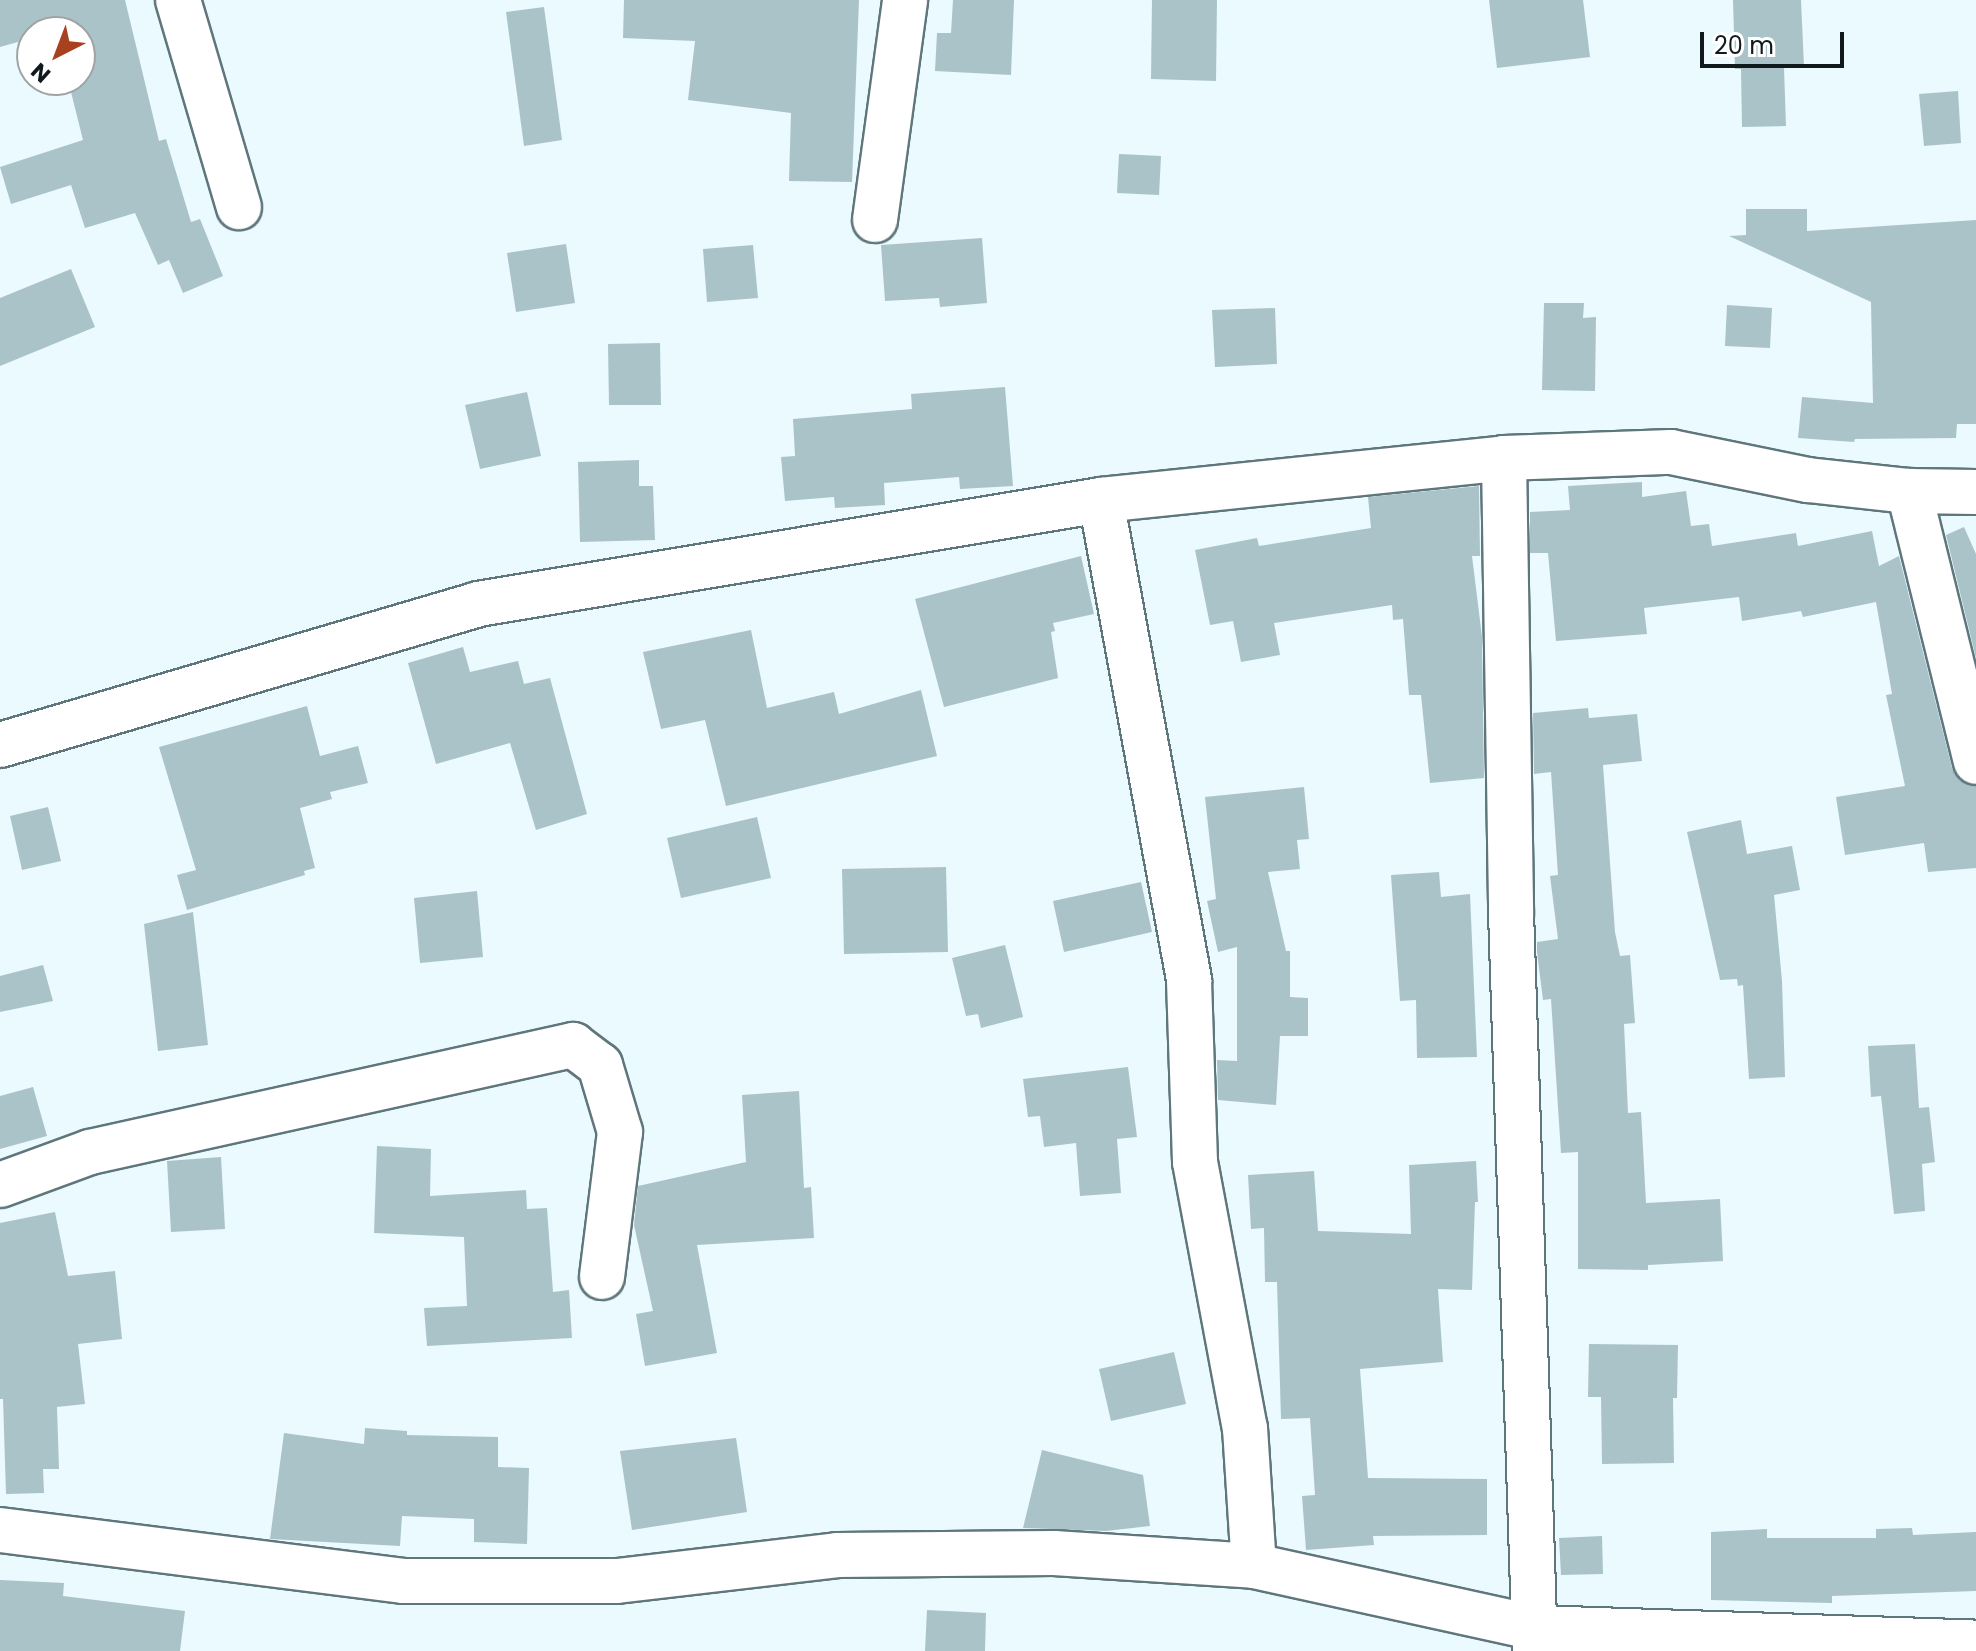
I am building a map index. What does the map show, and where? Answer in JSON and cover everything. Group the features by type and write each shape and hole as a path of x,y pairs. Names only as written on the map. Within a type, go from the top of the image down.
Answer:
{"street":[{"path":"178,0 239,207"},
{"path":"875,220 905,0"},
{"path":"0,745 478,604 1101,500 1504,458 1671,452 1808,480 1909,491 1976,492"},
{"path":"1504,458 1511,912 1535,1639"},
{"path":"1909,491 1976,762"},
{"path":"1101,500 1189,981 1195,1162 1245,1428 1254,1566"},
{"path":"0,1185 90,1152 573,1045 600,1065 620,1132 602,1277"},
{"path":"0,1530 403,1581 617,1581 837,1555 1054,1553 1254,1566 1535,1639 1976,1643"}],"building":[{"path":"0,0 125,0 159,141 166,139 191,222 200,219 223,276 183,293 169,260 158,265 135,213 85,228 71,185 11,204 0,167 83,140 72,96 96,96 96,16 16,16 16,42 0,47"},
{"path":"624,0 859,0 852,182 789,181 791,113 688,100 695,41 623,38"},
{"path":"953,0 1014,0 1011,75 935,71 937,33 951,33"},
{"path":"1152,0 1217,0 1216,81 1151,79"},
{"path":"1489,0 1583,0 1590,57 1497,68"},
{"path":"1733,0 1801,0 1804,67 1784,68 1786,126 1742,127 1741,69 1735,69"},
{"path":"544,7 562,140 524,146 506,12"},
{"path":"1958,91 1961,143 1924,146 1919,94"},
{"path":"1119,154 1161,156 1159,195 1117,193"},
{"path":"1746,209 1807,209 1807,231 1976,220 1976,424 1957,424 1956,438 1855,439 1854,442 1798,438 1802,397 1873,403 1871,302 1729,236 1746,235"},
{"path":"982,238 987,303 940,307 939,298 885,301 881,245"},
{"path":"566,244 575,303 516,312 507,253"},
{"path":"753,245 758,298 707,302 703,249"},
{"path":"71,269 95,327 0,366 0,298"},
{"path":"1544,303 1584,303 1583,318 1596,317 1595,391 1542,390"},
{"path":"1727,305 1772,308 1770,348 1725,346"},
{"path":"1275,308 1277,364 1215,367 1212,310"},
{"path":"660,343 661,405 609,405 608,344"},
{"path":"1005,387 1013,486 960,489 959,477 884,483 885,505 835,508 834,497 785,501 781,457 795,456 793,419 912,409 911,394"},
{"path":"527,392 541,456 480,469 465,405"},
{"path":"639,460 639,486 653,486 655,540 580,542 578,462"},
{"path":"1642,482 1642,497 1686,491 1691,526 1709,524 1712,546 1796,533 1798,546 1872,531 1879,566 1899,556 1952,768 1959,780 1976,786 1976,868 1928,872 1924,843 1845,855 1836,797 1905,786 1886,695 1892,694 1876,602 1803,617 1801,611 1742,621 1739,597 1644,608 1647,634 1556,641 1548,553 1530,553 1530,512 1570,510 1568,486"},
{"path":"1479,486 1480,556 1472,556 1482,637 1484,778 1430,783 1421,695 1409,695 1403,619 1393,620 1392,605 1274,623 1280,655 1241,662 1233,621 1210,625 1195,550 1257,538 1259,546 1371,528 1368,497"},
{"path":"1964,527 1976,554 1976,658 1946,535"},
{"path":"1081,556 1094,614 1053,623 1055,631 1051,632 1058,678 944,707 915,599"},
{"path":"751,630 767,708 834,692 839,714 921,690 937,756 726,806 705,720 661,729 643,652"},
{"path":"463,647 470,672 518,661 524,684 550,678 587,814 536,830 510,743 436,764 408,663"},
{"path":"307,706 320,756 358,746 368,783 330,792 332,799 300,808 315,868 304,871 305,875 187,910 177,875 196,870 159,747"},
{"path":"1588,708 1589,718 1637,714 1642,761 1603,765 1615,932 1620,956 1630,955 1635,1023 1624,1024 1628,1113 1641,1112 1646,1203 1720,1199 1723,1261 1648,1265 1648,1270 1578,1269 1578,1152 1561,1153 1551,999 1543,1000 1537,952 1537,942 1558,939 1550,876 1558,875 1551,772 1534,774 1533,713"},
{"path":"1304,787 1309,839 1297,840 1300,869 1268,872 1286,951 1290,951 1290,997 1308,998 1308,1036 1280,1036 1276,1105 1218,1100 1217,1060 1237,1061 1237,947 1218,952 1207,901 1216,899 1205,797"},
{"path":"48,807 61,861 22,870 10,816"},
{"path":"757,817 771,878 681,898 667,838"},
{"path":"1741,820 1747,854 1792,846 1800,890 1774,895 1782,981 1785,1077 1749,1079 1743,985 1738,986 1737,979 1720,980 1687,832"},
{"path":"946,867 948,952 844,954 842,869"},
{"path":"1439,872 1441,897 1470,894 1477,1057 1417,1058 1416,1000 1400,1001 1391,875"},
{"path":"1141,882 1152,932 1064,952 1053,901"},
{"path":"477,891 483,957 420,963 414,898"},
{"path":"193,912 208,1045 158,1051 144,924"},
{"path":"1005,945 1023,1017 981,1028 978,1014 966,1016 952,958"},
{"path":"43,965 53,1001 0,1012 0,976"},
{"path":"1915,1044 1919,1108 1929,1107 1935,1162 1922,1164 1925,1211 1894,1214 1881,1096 1871,1097 1868,1046"},
{"path":"1128,1067 1137,1137 1117,1139 1121,1193 1080,1196 1076,1143 1044,1147 1040,1116 1028,1117 1023,1079"},
{"path":"33,1087 47,1136 0,1149 0,1096"},
{"path":"799,1091 804,1188 811,1187 814,1238 697,1245 717,1353 645,1366 636,1314 653,1311 634,1225 638,1186 746,1162 742,1095"},
{"path":"377,1146 431,1149 430,1196 526,1190 527,1209 547,1208 553,1292 569,1290 572,1338 427,1346 424,1308 467,1306 464,1237 374,1233"},
{"path":"221,1157 225,1229 171,1232 167,1161"},
{"path":"1476,1161 1478,1202 1475,1202 1472,1290 1438,1289 1443,1362 1360,1369 1368,1478 1487,1479 1487,1535 1373,1536 1374,1545 1306,1550 1302,1496 1315,1495 1310,1418 1281,1419 1277,1282 1265,1282 1264,1228 1251,1229 1248,1175 1314,1171 1318,1231 1411,1234 1409,1165"},
{"path":"55,1212 68,1276 115,1271 122,1339 78,1344 85,1404 57,1407 59,1469 43,1469 44,1493 6,1494 3,1399 0,1399 0,1223"},
{"path":"1589,1344 1678,1345 1677,1398 1673,1398 1674,1463 1602,1464 1601,1397 1588,1397"},
{"path":"1174,1352 1186,1404 1111,1421 1099,1369"},
{"path":"365,1428 407,1431 407,1435 498,1437 498,1467 529,1468 527,1544 474,1542 474,1519 402,1516 400,1546 270,1539 284,1433 364,1444"},
{"path":"736,1438 747,1512 632,1530 620,1451"},
{"path":"1042,1450 1143,1475 1150,1526 1106,1531 1023,1528"},
{"path":"1912,1528 1913,1535 1976,1532 1976,1591 1832,1596 1832,1603 1711,1600 1711,1532 1767,1529 1767,1538 1876,1538 1876,1529"},
{"path":"1602,1536 1603,1574 1561,1575 1559,1538"},
{"path":"0,1580 64,1583 63,1596 185,1611 180,1651 0,1651"},
{"path":"927,1610 986,1613 985,1651 925,1651"}]}
